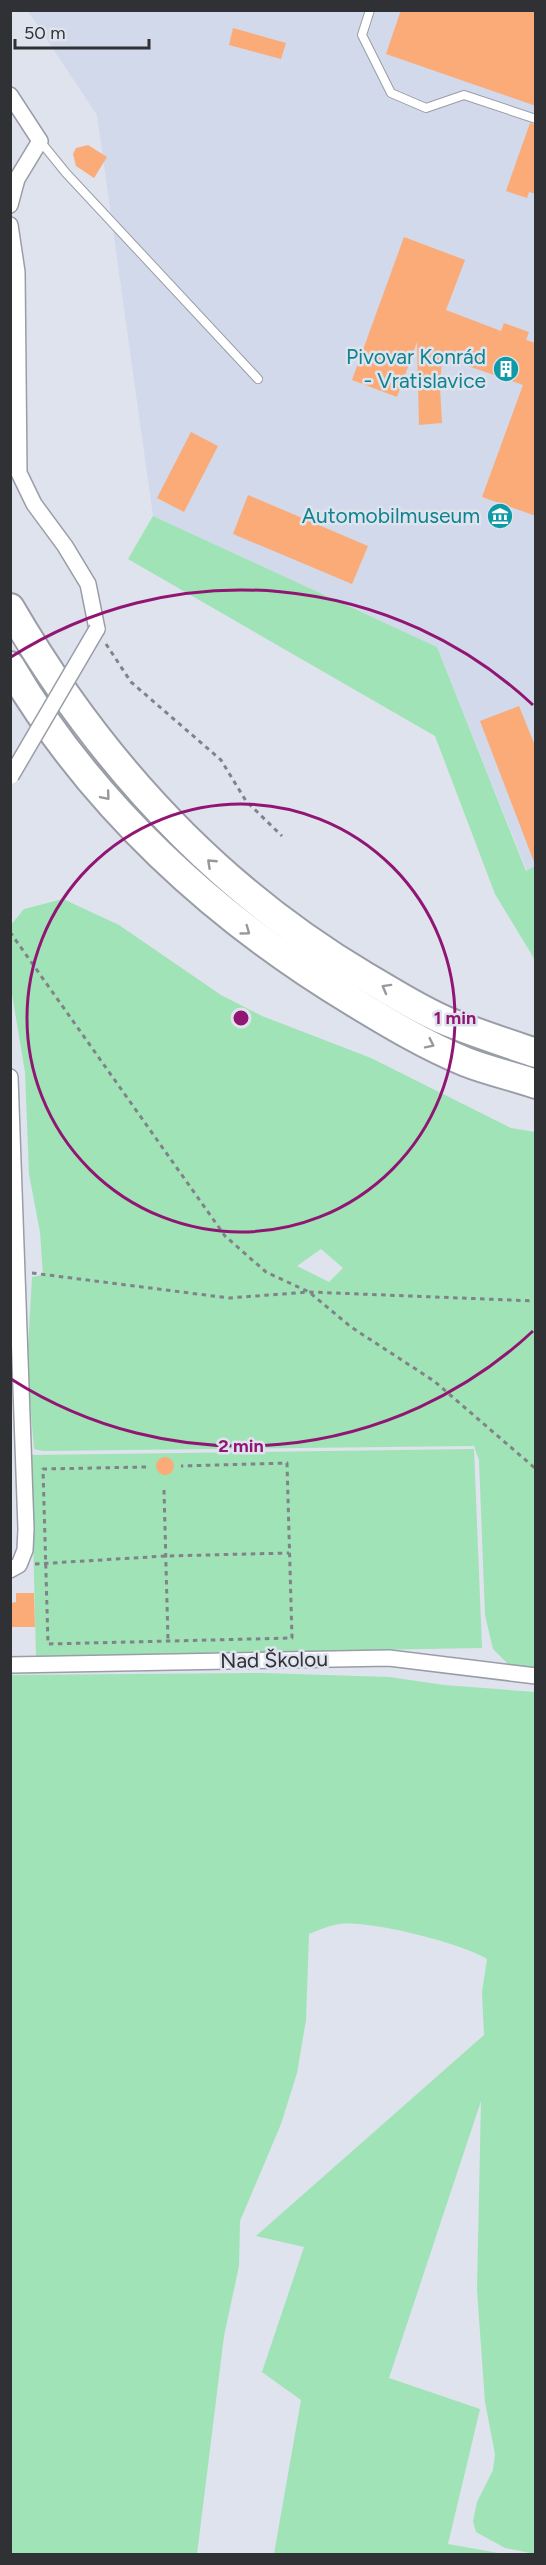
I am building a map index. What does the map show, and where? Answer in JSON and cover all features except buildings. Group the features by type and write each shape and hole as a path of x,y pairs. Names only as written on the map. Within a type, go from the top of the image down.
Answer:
{"highway":[{"path":"10,608 40,658 122,771 176,830 242,892 319,949 445,1021 536,1053"},
{"path":"16,675 69,750 125,818 188,883 235,923 303,972 390,1024 466,1062 536,1084"}],"street":[{"path":"10,95 40,141 17,178 10,205"},
{"path":"10,225 16,272 19,473 34,504 65,546 88,584 97,629 11,776"},
{"path":"10,1077 13,1245 16,1270 26,1529 25,1550 20,1565 10,1570"},
{"name":"Nad Školou","path":"10,1665 389,1658 536,1676"}],"lane":[{"path":"370,10 362,35 391,93 426,108 464,95 536,119"},
{"path":"40,141 66,173 258,380"}],"path":[{"path":"97,629 131,682 221,760 246,801 282,836"},
{"path":"10,932 225,1236 266,1272 309,1292 351,1327 434,1381 536,1469"},
{"path":"16,1270 229,1298 309,1292 536,1301"},
{"path":"146,1467 43,1469 48,1644 292,1638 287,1463 181,1466"},
{"path":"164,1490 168,1641"},
{"path":"33,1564 166,1556 290,1553"}],"shaded area":[{"path":"28,11 535,11 536,866 527,871 437,647 153,516 97,115"}],"green space":[{"path":"153,516 437,647 526,871 535,866 535,960 495,894 435,736 128,559"},
{"path":"63,899 119,925 221,995 262,1016 371,1058 511,1128 535,1132 535,1668 510,1666 493,1649 485,1615 479,1460 474,1446 43,1451 34,1449 27,1366 32,1277 43,1275 40,1232 29,1174 25,1072 11,988 10,926 24,909","holes":["321,1249 343,1268 329,1282 297,1266"]},
{"path":"474,1449 482,1648 36,1656 31,1455"},
{"path":"263,1673 389,1677 444,1685 535,1692 535,2554 505,2548 476,2532 473,2521 477,2502 493,2470 495,2454 485,2402 477,2290 481,2101 389,2378 480,2409 448,2544 504,2554 274,2554 301,2400 262,2372 304,2247 256,2236 484,2035 482,1992 487,1959 458,1946 415,1934 372,1926 340,1924 309,1934 306,2020 297,2073 281,2124 240,2221 239,2266 224,2336 197,2554 11,2554 11,1675"}],"place":[{"name":"Pivovar Konrád - Vratislavice","path":"506,369"},
{"name":"Automobilmuseum","path":"500,516"}]}
